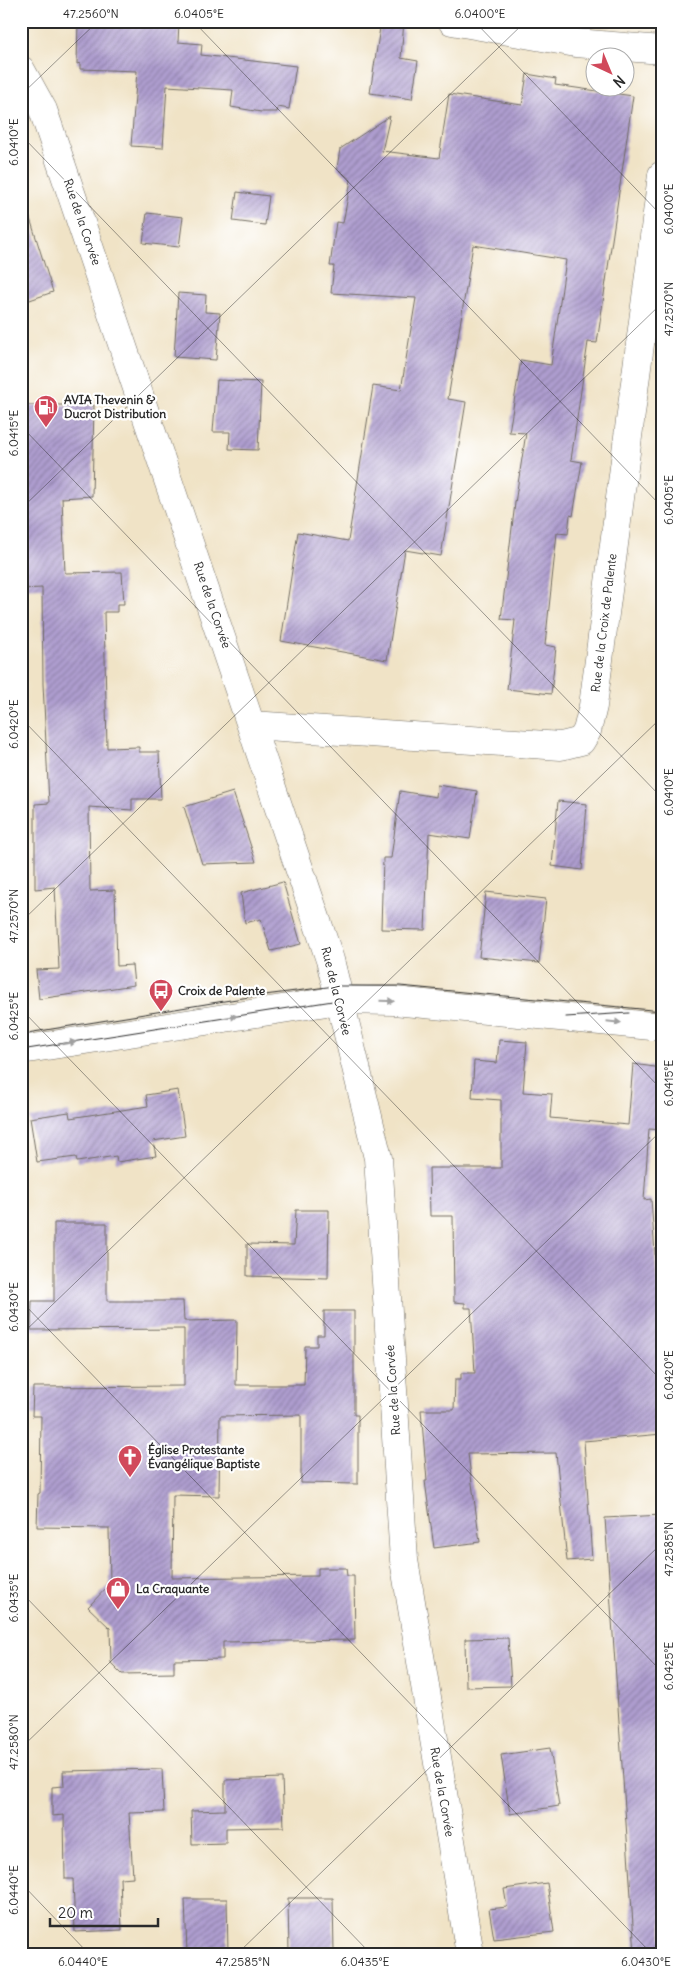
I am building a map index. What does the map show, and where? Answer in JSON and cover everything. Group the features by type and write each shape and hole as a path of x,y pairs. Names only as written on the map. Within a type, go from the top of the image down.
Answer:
{"street":[{"path":"452,21 576,43 662,50"},
{"name":"Rue de la Corvée","path":"21,70 43,110 324,942 378,1158 404,1560 470,1954"},
{"name":"Rue de la Croix de Palente","path":"252,725 561,746 581,741 587,731 593,706 662,175"},
{"path":"21,1050 339,1000 394,1001 662,1027"}],"building":[{"path":"78,21 179,23 178,42 202,44 201,55 296,66 289,109 278,107 277,112 261,112 231,107 233,90 167,86 163,148 131,146 137,71 80,69 80,63 77,64"},
{"path":"381,21 404,21 401,58 418,61 412,99 370,93"},
{"path":"527,74 556,79 555,85 586,89 586,98 633,98 597,343 588,342 571,460 582,462 573,516 570,515 568,534 557,533 545,645 556,647 551,694 507,689 515,620 501,619 515,503 526,433 509,432 521,360 551,365 566,260 473,245 448,399 466,402 441,556 405,550 387,660 281,641 298,532 348,541 373,386 401,390 416,298 331,293 334,266 330,266 336,222 343,223 351,180 337,168 340,149 390,116 382,151 439,158 449,94 522,105"},
{"path":"237,192 269,196 265,225 233,221"},
{"path":"28,212 53,292 21,303 21,213"},
{"path":"147,213 183,217 179,247 143,243"},
{"path":"178,293 206,295 205,312 220,313 216,360 174,357"},
{"path":"217,380 261,382 258,450 229,449 230,432 213,432"},
{"path":"21,405 94,405 92,496 62,498 65,573 122,572 124,604 117,604 117,612 104,612 107,748 139,747 139,752 159,752 161,799 132,799 132,810 89,807 90,891 115,890 117,966 132,965 134,985 39,999 36,970 59,969 55,887 35,889 35,804 49,803 43,684 42,588 21,589"},
{"path":"437,785 477,791 470,839 429,833 425,930 381,929 383,858 391,858 400,791 436,797"},
{"path":"233,792 256,862 202,864 184,807"},
{"path":"558,801 587,804 582,870 552,866"},
{"path":"283,882 301,944 271,951 261,919 245,923 241,893"},
{"path":"486,892 546,899 539,963 479,957"},
{"path":"499,1040 527,1042 523,1092 552,1094 550,1118 628,1125 633,1064 662,1068 662,1130 649,1129 644,1200 651,1199 662,1348 662,1434 584,1441 592,1559 567,1561 556,1453 468,1454 480,1542 434,1548 425,1481 427,1481 421,1410 454,1410 455,1379 461,1379 461,1373 475,1373 471,1308 465,1308 465,1303 454,1302 453,1216 430,1216 429,1168 501,1168 501,1100 472,1098 474,1061 497,1063"},
{"path":"178,1090 185,1136 153,1141 156,1156 117,1162 116,1156 77,1162 76,1157 37,1162 30,1118 69,1112 70,1118 148,1106 146,1095"},
{"path":"296,1210 329,1210 328,1278 247,1276 247,1244 294,1245"},
{"path":"54,1223 107,1223 107,1301 183,1301 184,1321 237,1320 236,1385 304,1385 305,1346 317,1346 317,1335 324,1335 324,1311 354,1311 354,1415 358,1415 358,1484 301,1483 301,1415 220,1416 219,1496 173,1495 172,1578 318,1576 318,1568 346,1568 347,1576 354,1576 355,1640 223,1642 223,1659 174,1660 174,1673 122,1674 111,1663 110,1628 88,1607 110,1584 109,1528 37,1527 38,1494 40,1493 41,1416 32,1416 33,1387 184,1386 184,1329 31,1330 32,1301 54,1301"},
{"path":"662,1515 662,1954 635,1954 605,1518"},
{"path":"508,1638 511,1686 466,1687 465,1639"},
{"path":"550,1748 559,1806 510,1814 501,1755"},
{"path":"162,1769 164,1812 129,1813 133,1877 120,1878 122,1930 75,1932 73,1879 65,1879 64,1815 52,1816 52,1787 64,1786 63,1771"},
{"path":"282,1778 284,1827 226,1828 226,1843 192,1844 191,1811 225,1810 225,1780"},
{"path":"547,1883 554,1932 494,1939 489,1909 507,1907 504,1889"},
{"path":"288,1898 333,1898 334,1952 289,1954"},
{"path":"185,1899 227,1899 228,1954 187,1954"}],"tram line":[{"path":"21,1034 249,997 335,986 400,986 662,1011"},
{"path":"21,1050 339,1000"},
{"path":"566,1017 629,1013"}],"place":[{"name":"AVIA Thevenin & Ducrot Distribution","path":"46,428"},
{"name":"Croix de Palente","path":"161,1012"},
{"name":"Église Protestante Évangélique Baptiste","path":"130,1478"},
{"name":"La Craquante","path":"118,1610"}]}
